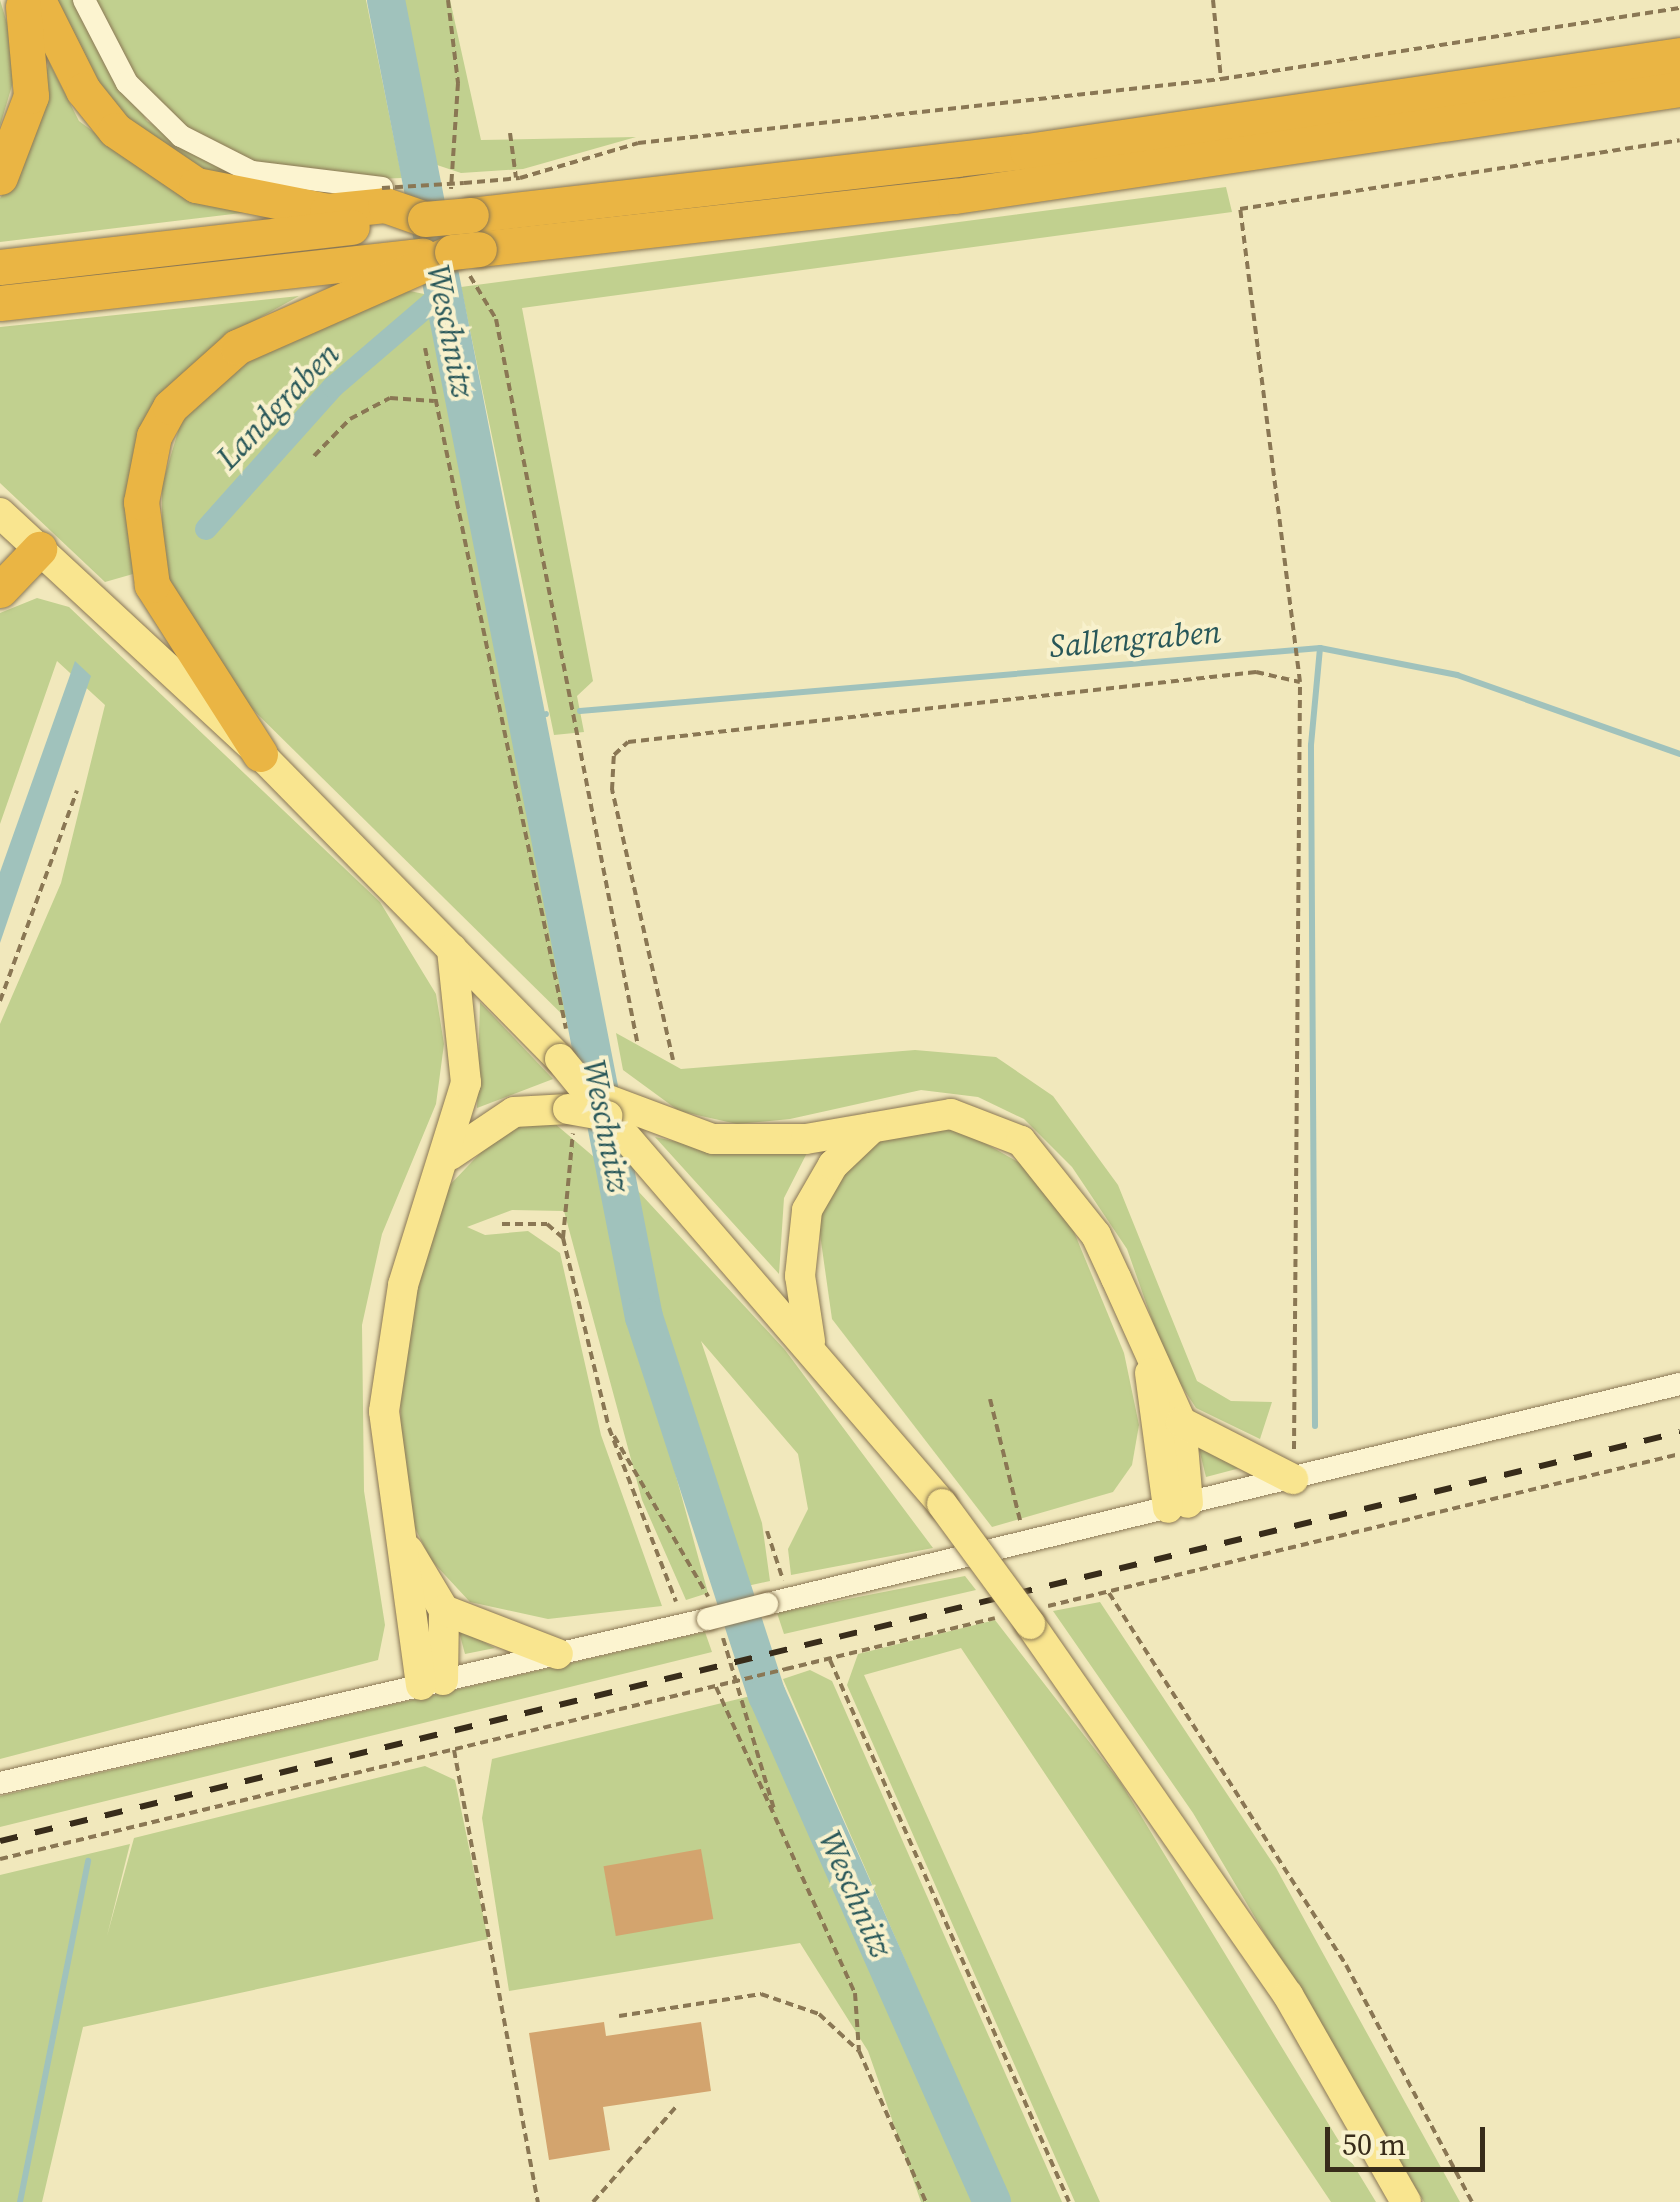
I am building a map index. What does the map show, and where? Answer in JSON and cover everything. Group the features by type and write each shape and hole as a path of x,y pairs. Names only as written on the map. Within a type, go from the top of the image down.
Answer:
{"highway":[{"path":"0,177 32,96 22,0"},
{"path":"38,0 83,90 156,163 247,200 327,210 385,206 459,227 954,196 1680,89"},
{"path":"260,754 152,585 140,502 154,436 170,407 237,347 397,269 459,227 1027,152 1680,55"},
{"path":"0,267 385,206"},
{"path":"0,303 397,269"},
{"path":"0,590 39,549"}],"main road":[{"path":"0,513 260,754 452,949 563,1046 576,1107"},
{"path":"432,1682 385,1429 392,1344 419,1226 450,1155 468,1060 452,949"},
{"path":"576,1107 607,1116 810,1342 942,1504 1026,1616 1288,1996 1406,2202"},
{"path":"450,1155 514,1112 576,1107 764,1143 951,1114 1021,1141 1096,1235 1150,1370 1181,1422 1293,1478"},
{"path":"810,1342 800,1276 808,1210 832,1165 872,1128"},
{"path":"1150,1370 1178,1506"},
{"path":"1178,1506 1181,1422"},
{"path":"404,1544 444,1610 558,1654"},
{"path":"432,1682 444,1610"}],"street":[{"path":"84,0 127,83 180,136 252,172 385,206"},
{"path":"0,1784 707,1620 1680,1384"}],"path":[{"path":"448,0 458,84 448,175 474,294 496,319 637,1041"},
{"path":"1214,0 1222,79"},
{"path":"459,227 516,178 638,143 1222,79 1680,8"},
{"path":"510,133 516,178"},
{"path":"1293,1478 1300,682 1240,209 1680,140"},
{"path":"385,206 459,227"},
{"path":"425,348 563,1046"},
{"path":"314,456 350,418 390,398 434,401"},
{"path":"673,1060 609,771 628,742 1256,672 1300,682"},
{"path":"0,1001 77,791"},
{"path":"576,1107 563,1238 609,1428 707,1620"},
{"path":"502,1224 547,1224 563,1238"},
{"path":"990,1399 1025,1542"},
{"path":"609,1428 707,1620 775,1812"},
{"path":"0,1859 786,1669 1026,1616 1680,1454"},
{"path":"768,1531 778,1602"},
{"path":"1109,1593 1346,1965 1472,2202"},
{"path":"830,1660 1068,2202"},
{"path":"716,1686 855,1992 859,2051 926,2202"},
{"path":"454,1750 538,2202"},
{"path":"619,2016 760,1994 819,2014 859,2051"},
{"path":"593,2202 676,2107"}],"green space":[{"path":"0,0 19,62 0,126"},
{"path":"50,0 79,0 147,121 245,175 219,179 117,114"},
{"path":"91,0 366,0 402,178 324,181 249,162 157,113"},
{"path":"398,0 450,0 481,140 636,137 523,169 461,173 431,163"},
{"path":"49,62 79,121 133,161 258,211 0,242 0,198 22,170"},
{"path":"1226,187 1232,212 522,308 593,681 577,696 584,732 554,735 461,287"},
{"path":"405,290 429,295 441,325 577,1029 241,698 193,636 162,561 162,485 180,425 217,377 255,344"},
{"path":"299,296 229,335 128,508 133,574 105,582 0,483 0,327"},
{"path":"37,598 69,607 380,902 436,994 444,1044 436,1104 382,1234 362,1325 364,1491 385,1625 378,1660 0,1759 0,1024 61,883 105,705 57,661 0,824 0,613"},
{"path":"480,1002 553,1079 477,1108"},
{"path":"616,1033 681,1069 915,1050 996,1057 1053,1096 1118,1185 1197,1381 1231,1401 1272,1402 1260,1439 1196,1408 1168,1365 1127,1249 1072,1167 1024,1119 978,1097 921,1090 790,1119 737,1124 679,1111 623,1070"},
{"path":"547,1117 607,1168 640,1344 708,1593 686,1600 642,1500 564,1211 512,1210 467,1227 485,1235 528,1231 560,1253 601,1435 662,1606 548,1619 470,1602 431,1560 402,1502 399,1324 444,1191 512,1120"},
{"path":"916,1129 960,1129 1025,1166 1067,1215 1124,1353 1139,1425 1132,1465 1113,1492 992,1527 832,1319 818,1220 831,1179 871,1140"},
{"path":"655,1137 719,1151 811,1145 784,1198 779,1274"},
{"path":"638,1191 785,1350 933,1548 791,1575 788,1549 808,1509 798,1454 701,1341 762,1523 770,1581 747,1586 661,1317"},
{"path":"1198,1445 1244,1467 1206,1477"},
{"path":"965,1576 976,1590 784,1634 777,1613"},
{"path":"1100,1602 1276,1868 1460,2202 1424,2202 1193,1813 1053,1611"},
{"path":"995,1620 1121,1783 1376,2202 1331,2202 961,1648 864,1675 1100,2202 1075,2202 847,1685 858,1654"},
{"path":"458,1628 495,1648 465,1654"},
{"path":"705,1632 712,1652 0,1827 0,1796"},
{"path":"810,1670 832,1681 1062,2202 1010,2202 783,1679"},
{"path":"755,1695 978,2202 921,2202 868,2051 800,1943 509,1991 482,1818 492,1759"},
{"path":"425,1766 455,1780 488,1939 83,2027 42,2202 0,2202 0,1875 130,1844 107,1936 134,1838"}],"water":[{"path":"75,661 91,676 0,943 0,872"}],"building":[{"path":"701,1849 713,1919 616,1936 604,1866"},
{"path":"604,2022 606,2036 701,2022 711,2091 603,2107 610,2150 549,2160 529,2033"}],"waterway":[{"name":"Weschnitz","path":"386,0 644,1317 767,1695 992,2202"},
{"name":"Landgraben","path":"206,529 333,387 444,292"},
{"name":"Sallengraben","path":"580,711 1320,648 1457,675 1680,754"},
{"path":"1315,1426 1311,745 1320,648"},
{"name":"Sallengraben","path":"528,716 546,714"},
{"path":"20,2202 88,1861"}],"railway":[{"path":"0,1841 1680,1432"}]}
